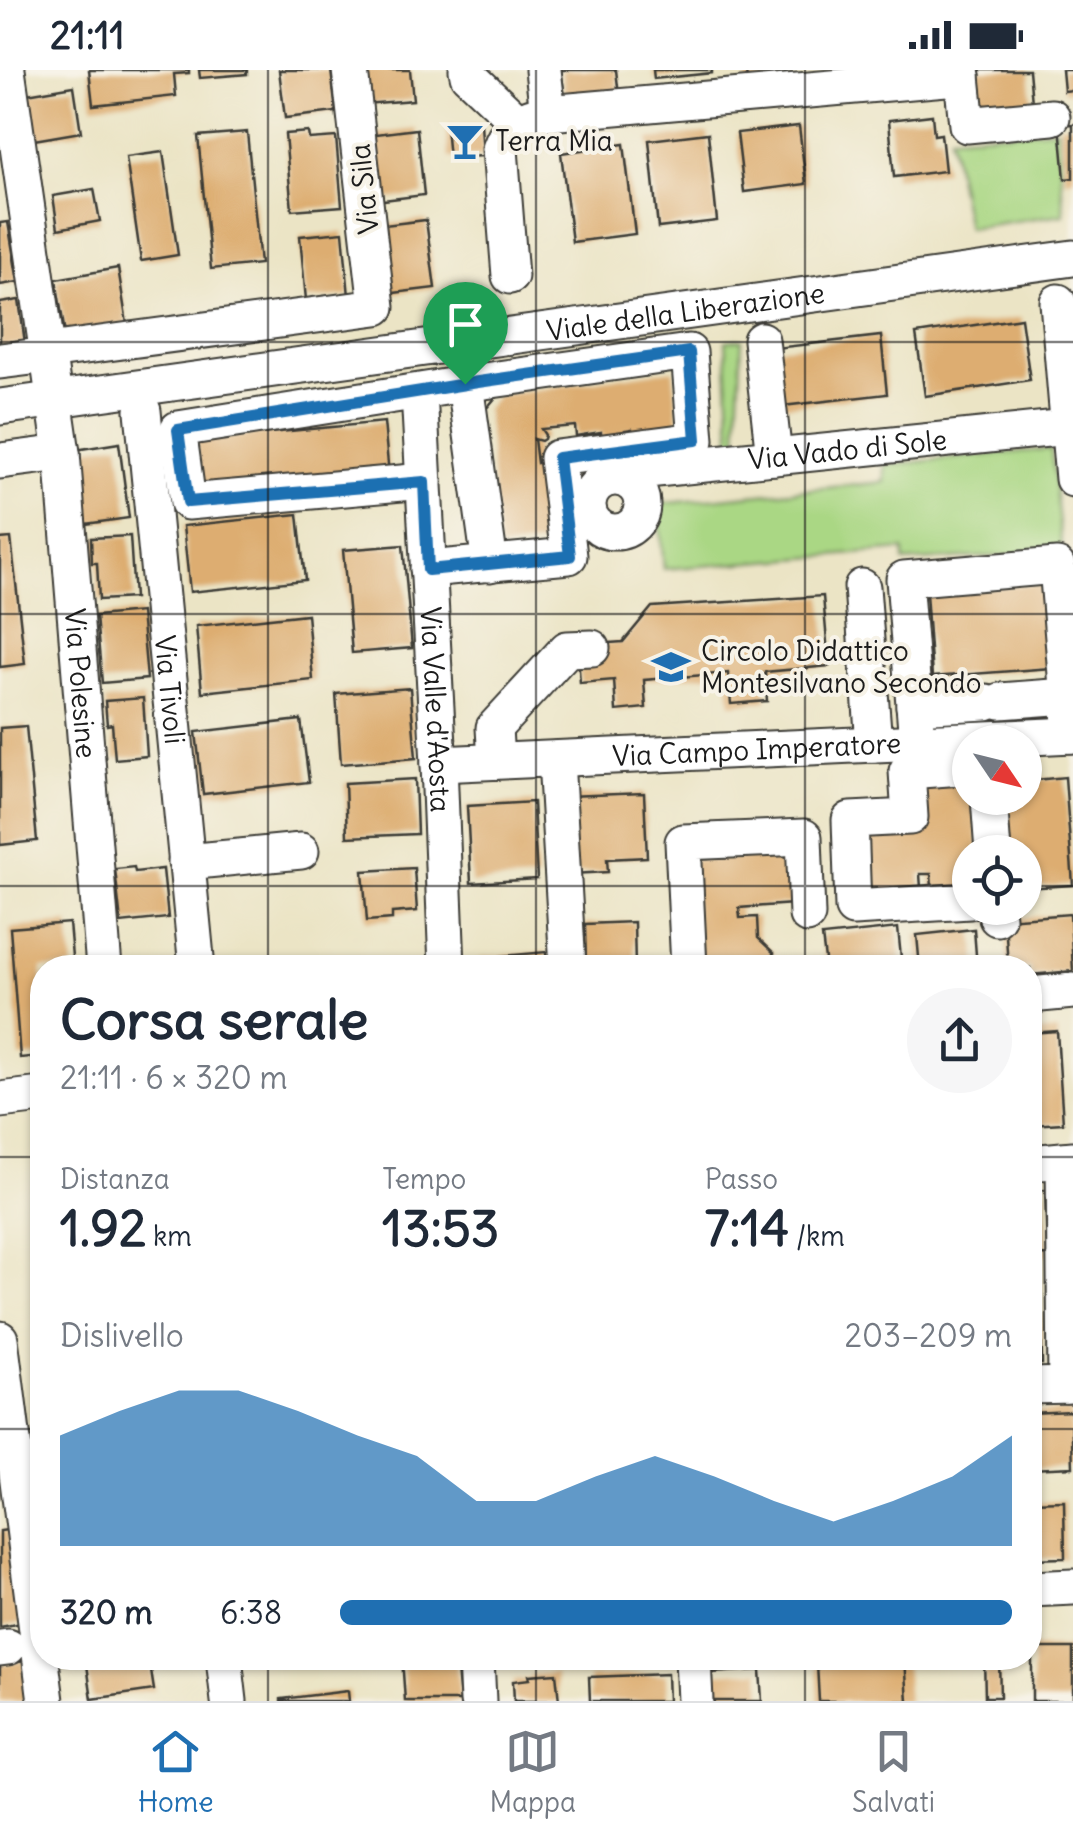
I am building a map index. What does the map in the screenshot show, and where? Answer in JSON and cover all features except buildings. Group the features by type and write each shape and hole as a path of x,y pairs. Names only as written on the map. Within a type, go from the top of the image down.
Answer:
{"street":[{"name":"Via Polesine","path":"8,70 12,197 48,353 62,454 103,955"},
{"name":"Via Sila","path":"48,353 377,307 350,70"},
{"path":"467,70 533,118"},
{"path":"533,118 543,70"},
{"path":"510,276 498,154 504,138 533,118 956,75 967,125 1052,116"},
{"name":"Viale della Liberazione","path":"0,407 1073,258"},
{"path":"1058,302 1073,479"},
{"path":"762,340 774,458"},
{"path":"424,482 188,502 178,430 689,352 696,440 558,458 570,556 490,564 429,580"},
{"path":"0,361 48,353"},
{"path":"465,384 490,564"},
{"name":"Via Valle d'Aosta","path":"419,392 446,955"},
{"name":"Via Tivoli","path":"143,411 196,955"},
{"name":"Via Vado di Sole","path":"632,484 647,470 1068,428"},
{"path":"0,462 62,454"},
{"path":"901,750 914,706 904,579 1057,566 1072,736"},
{"path":"429,580 544,582"},
{"path":"862,587 901,750 910,816 850,820 853,908 952,909"},
{"path":"496,761 494,728 567,649 592,648"},
{"path":"914,706 1067,696"},
{"name":"Via Campo Imperatore","path":"1042,742 1072,736"},
{"name":"Via Campo Imperatore","path":"439,764 901,750 952,756"},
{"path":"556,758 567,955"},
{"path":"688,955 684,842 804,836 807,915"},
{"path":"186,862 301,850"},
{"path":"1042,993 1073,991"},
{"path":"0,1100 30,1096"},
{"path":"1042,1386 1070,1385 1056,1161"},
{"path":"0,1339 11,1518 30,1617"},
{"path":"1042,1588 1073,1587"},
{"path":"40,1670 46,1701"},
{"path":"225,1670 229,1701"},
{"path":"477,1670 478,1701"},
{"path":"694,1670 695,1701"}],"green space":[{"path":"1057,129 1064,214 967,228 950,136"},
{"path":"742,339 737,440 731,441 726,341"},
{"path":"1051,449 1062,552 904,562 904,550 664,569 658,504 885,482 885,465"}],"place":[{"name":"Terra Mia","path":"465,141"},
{"name":"Circolo Didattico Montesilvano Secondo","path":"671,667"}],"route":[{"path":"689,352 696,440 558,458 570,556 428,570 424,482 188,502 178,430 465,384 689,352"}]}
